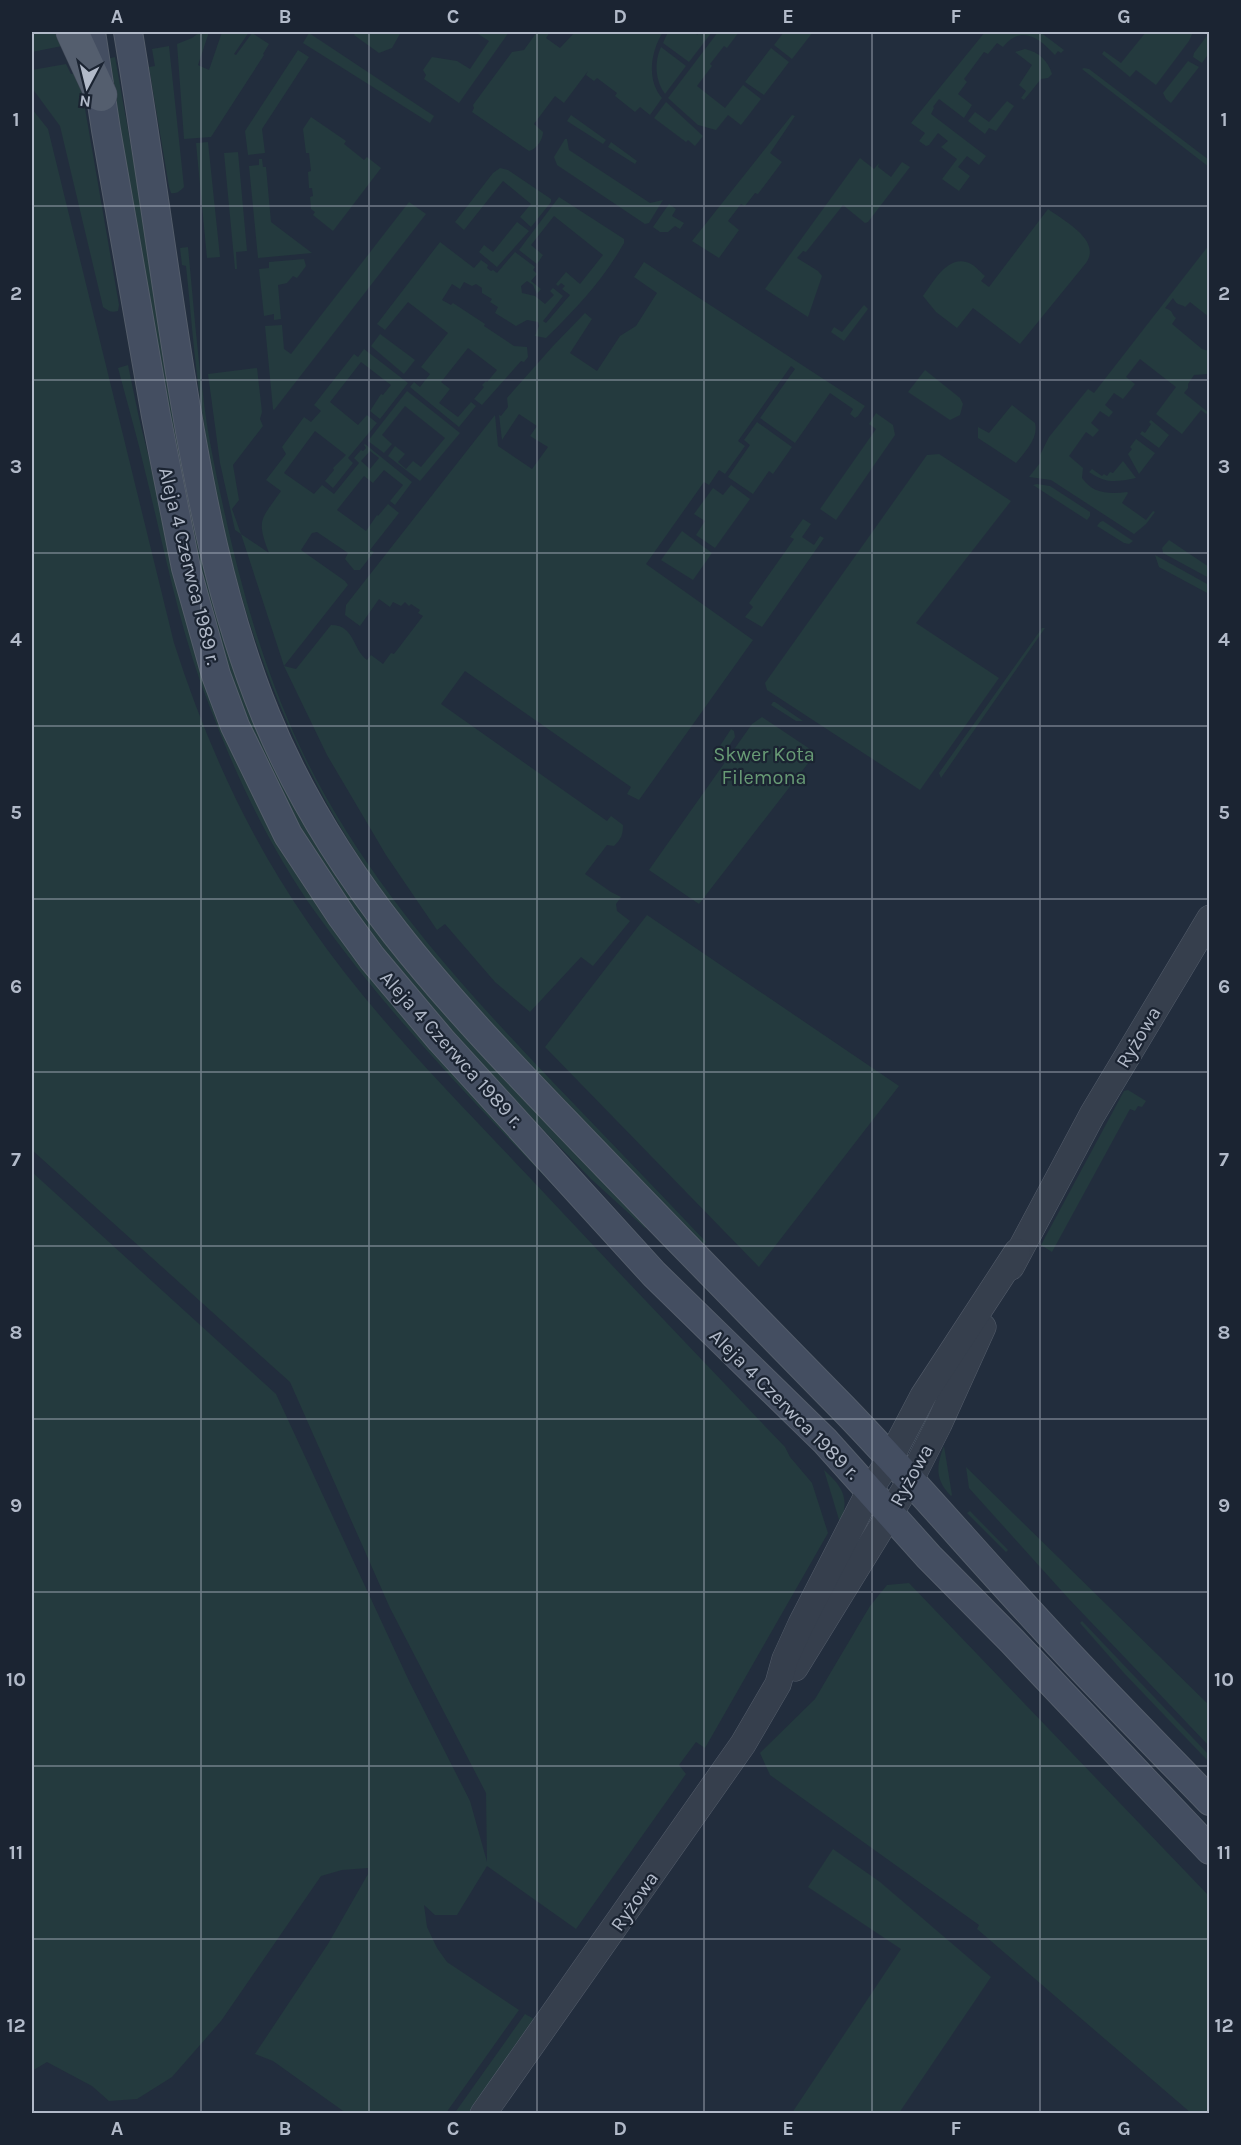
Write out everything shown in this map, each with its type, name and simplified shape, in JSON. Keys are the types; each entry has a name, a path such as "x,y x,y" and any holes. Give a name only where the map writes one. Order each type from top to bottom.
{"main road":[{"path":"72,32 101,95"},
{"name":"Aleja 4 Czerwca 1989 r.","path":"91,32 158,427 186,568 209,653 235,726 288,835 342,918 405,998 654,1274 825,1441 929,1557 1012,1641 1209,1850"},
{"name":"Aleja 4 Czerwca 1989 r.","path":"128,32 189,426 216,560 232,619 267,718 314,815 347,868 397,937 463,1015 701,1264 846,1411 1047,1631 1209,1801"}],"street":[{"name":"Ryżowa","path":"778,1684 796,1666 910,1480 939,1424 1017,1252 1096,1108 1209,918"},
{"name":"Ryżowa","path":"483,2114 712,1792 743,1744 778,1684 785,1659 801,1624 870,1490 890,1459 923,1396 1017,1252"}],"green space":[{"path":"32,32 57,32 55,33 62,46 32,52"},
{"path":"200,32 209,32 198,65 209,70 222,32 249,32 234,54 236,55 252,33 269,44 211,137 184,139 177,44"},
{"path":"357,32 401,32 392,48 379,53 354,35"},
{"path":"475,32 509,32 459,103 424,79 426,75 423,70 432,57 457,61 470,69 489,41"},
{"path":"537,32 550,32 546,38 560,48 575,32 663,32 653,56 652,65 654,82 662,98 650,115 640,107 635,112 615,96 617,93 597,78 594,81 586,75 588,71 564,103 555,96 534,124 543,132 543,135 537,146 529,151 472,112 473,105 512,52 524,50"},
{"path":"668,32 696,32 697,35 700,32 712,32 689,62 663,43"},
{"path":"718,32 739,32 727,48 724,46 710,64 712,66 697,86 725,108 743,85 761,99 741,125 728,115 716,130 698,125 668,98"},
{"path":"784,32 813,32 792,59 774,45"},
{"path":"985,32 1040,32 1064,50 1061,53 1058,51 1055,55 1037,39 1024,35 1010,40 1003,47 997,43 988,54 984,52 964,79 967,82 958,94 972,105 964,118 939,99 933,107 931,114 986,156 979,165 967,156 958,167 970,176 959,191 942,179 957,159 941,147 948,141 938,133 926,146 919,141 925,133 911,123"},
{"path":"1146,32 1193,32 1189,41 1156,85 1136,70 1130,77 1102,54 1104,51 1121,63"},
{"path":"309,33 434,116 430,123 303,43"},
{"path":"1209,33 1209,53 1202,63 1193,57"},
{"path":"169,46 184,187 173,193 169,187 149,67 155,66 152,49"},
{"path":"661,47 686,66 665,94 659,83 657,71 657,59"},
{"path":"771,48 789,62 764,95 745,82"},
{"path":"1025,49 1035,52 1042,58 1052,74 1048,78 1041,79 1024,100 1021,98 1026,91 1019,85 1032,65 1015,52"},
{"path":"298,50 309,57 262,129 265,153 248,155 245,131"},
{"path":"115,57 137,181 268,751 647,1226 645,1228 591,1179 523,1109 461,1042 383,950 325,870 286,803 246,718 235,690 195,556 107,59"},
{"path":"1188,61 1199,67 1171,103 1163,93"},
{"path":"66,64 71,74 76,73 83,97 119,305 116,312 103,307 60,126 32,88 32,70"},
{"path":"1082,69 1089,69 1209,160 1209,167"},
{"path":"1007,101 1014,106 996,131 989,128 985,134 968,121 975,112 989,122"},
{"path":"666,102 703,136 695,146 654,118"},
{"path":"32,109 48,129 174,643 215,753 248,824 267,858 309,924 387,1024 785,1447 790,1457 812,1483 828,1533 705,1748 696,1742 679,1765 686,1774 576,1929 487,1866 457,1915 435,1915 424,1905 427,1927 447,1962 519,2010 446,2113 346,2113 273,2061 255,2054 328,1944 368,1874 368,1868 342,1870 321,1876 221,2021 172,2077 137,2099 109,2101 92,2086 47,2062 32,2071 32,1172 276,1394 409,1681 470,1801 487,1862 486,1793 390,1608 290,1382 32,1150"},
{"path":"571,115 606,140 603,144 567,121"},
{"path":"792,115 795,116 770,153 782,162 758,194 755,193 745,206 741,204 728,221 739,230 719,258 692,241"},
{"path":"311,117 346,141 344,144 364,160 367,157 381,168 333,231 313,215 315,212 311,209 310,197 313,196 312,188 309,188 308,172 311,171 303,129"},
{"path":"567,139 569,150 650,203 663,200 649,223 645,224 557,165 554,157"},
{"path":"208,142 220,257 207,258 196,143"},
{"path":"611,142 637,161 635,164 608,147"},
{"path":"238,152 247,251 236,252 237,269 235,269 224,153"},
{"path":"860,158 874,169 879,163 878,167 891,177 902,162 910,167 868,222 865,223 843,205 806,252 803,251 797,258 822,276 808,317 765,289"},
{"path":"259,159 262,159 263,167 266,167 271,222 312,253 258,258 249,166 259,165"},
{"path":"500,168 508,170 551,199 551,202 531,227 520,217 531,204 503,181 464,230 455,222 493,173"},
{"path":"559,197 624,239 624,243 588,294 546,338 535,336 539,326 538,322 527,320 516,326 495,313 498,307 490,302 492,299 482,293 482,288 476,284 472,286 464,282 460,289 452,284 442,300 451,305 453,303 514,346 527,347 528,357 524,362 521,361 482,405 474,399 484,387 482,385 497,370 468,348 441,382 450,389 439,403 458,417 471,402 476,406 459,427 410,387 414,382 420,387 430,374 421,367 448,333 408,302 385,330 377,324 440,242 474,268 481,260 488,265 487,268 497,273 515,252 535,267 533,270 537,274 531,281 541,289 537,294 533,285 527,281 521,286 522,293 535,296 545,304 554,295 550,291 553,288 563,296 543,321 546,323 570,295 562,289 565,286 561,283 558,286 556,284 566,272 580,284 603,255 554,216 531,245 543,255 537,264 519,250"},
{"path":"409,202 426,214 274,410 265,326 282,325 284,349 291,354"},
{"path":"669,204 676,209 672,216 684,223 680,229 675,226 668,232 660,232 653,227"},
{"path":"1048,209 1079,232 1089,247 1090,255 1086,263 1020,344 973,308 957,328 936,312 923,296 946,267 959,261 969,263 976,268 985,276 981,281 989,287"},
{"path":"517,222 529,231 497,267 479,252 484,245 493,252"},
{"path":"1209,245 1209,317 1190,302 1185,307 1173,298 1165,308 1176,318 1172,324 1202,349 1209,351 1209,375 1194,375 1184,393 1209,413 1209,416 1201,410 1182,434 1156,414 1176,387 1140,359 1126,377 1135,384 1123,399 1114,393 1105,405 1113,412 1109,417 1100,411 1091,423 1099,430 1093,437 1086,432 1069,456 1083,468 1082,478 1091,487 1108,493 1127,492 1122,503 1146,520 1153,511 1155,512 1134,534 1051,480 1029,477 1040,463 1040,455 1049,437 1088,389 1094,393"},
{"path":"188,247 206,415 229,533 264,658 301,749 352,840 412,923 514,1040 706,1242 703,1244 698,1243 496,1031 495,1027 422,945 382,892 346,836 314,778 286,720 262,660 225,535 201,405 186,266 182,265 180,248"},
{"path":"304,259 306,266 297,278 293,276 287,283 278,285 281,319 274,320 274,314 264,316 259,269 269,268 269,262"},
{"path":"644,262 865,406 855,418 850,414 853,409 830,393 795,443 760,418 795,369 791,366 738,441 745,446 725,474 719,470 709,485 704,482 646,564 753,640 639,800 627,794 631,787 465,671 441,704 607,821 611,816 623,825 618,841 614,846 607,845 585,874 621,897 616,904 617,911 630,921 593,966 581,957 530,1012 495,982 445,924 437,930 386,855 327,755 284,666 296,669 331,625 345,629 367,660 371,655 383,664 391,653 394,654 423,616 418,613 420,610 405,602 401,606 393,602 390,607 379,599 360,626 345,615 346,605 495,415 498,446 532,469 548,447 530,436 537,426 519,414 502,440 499,415 501,416 508,407 507,398 585,313 592,319 570,353 597,371 620,336 636,326 657,293 634,277"},
{"path":"864,305 868,309 844,341 831,332 834,327 842,332"},
{"path":"380,334 415,360 404,374 371,346"},
{"path":"364,349 408,383 380,419 370,411 381,394 383,395 391,385 361,362 330,402 358,425 367,415 377,423 348,458 353,463 333,488 325,481 334,470 333,468 346,455 315,431 284,473 314,494 322,485 334,494 359,463 354,458 366,448 365,444 412,482 395,505 390,501 403,485 384,470 373,483 364,476 337,510 366,531 388,504 399,513 370,550 374,552 360,570 354,570 345,559 348,553 317,532 312,533 301,550 348,585 284,666 241,534 269,553 263,533 263,520 281,491 266,480 286,454 282,447 304,417 311,422 321,411 314,405 354,354 358,357","holes":["370,451 379,458 370,469 361,461"]},
{"path":"128,365 163,515 239,761 569,1202 437,1062 374,989 316,913 285,865 257,815 211,710 190,652 118,368"},
{"path":"257,368 262,412 260,419 263,426 233,465 239,500 232,509 241,534 235,530 220,463 208,374"},
{"path":"925,370 960,398 963,404 960,415 950,420 908,392"},
{"path":"407,391 460,433 420,481 388,456 395,446 405,454 398,462 406,469 413,461 421,467 445,438 405,406 382,435 392,444 384,453 368,441"},
{"path":"1012,405 1035,423 1036,429 1030,444 1016,463 978,438 978,427 989,433"},
{"path":"876,413 893,425 895,435 836,520 820,509 876,429 869,424"},
{"path":"1151,420 1169,435 1159,448 1140,434 1142,431 1145,433"},
{"path":"757,422 792,447 773,474 769,471 753,494 728,477 750,445 744,440"},
{"path":"1136,439 1155,453 1139,474 1128,454"},
{"path":"939,454 1011,501 916,623 999,678 920,790 767,690 765,683 927,455"},
{"path":"1123,461 1136,478 1111,481 1101,479 1089,472 1092,469 1102,476 1104,474 1107,476 1110,472 1113,473"},
{"path":"731,485 750,499 715,548 696,535 705,521 694,514 713,488 723,495"},
{"path":"1033,485 1050,486 1090,512 1090,516 1087,520"},
{"path":"803,519 811,524 802,537 814,545 820,536 824,538 762,627 745,617 753,607 749,603 794,539 790,537"},
{"path":"1103,521 1133,541 1129,544 1124,543 1097,526"},
{"path":"682,531 712,553 693,580 661,560"},
{"path":"1169,540 1209,567 1209,578 1163,553 1162,548"},
{"path":"1155,555 1209,585 1209,594 1159,567"},
{"path":"1042,628 1045,628 941,778 939,773"},
{"path":"773,702 803,721 796,721 771,705"},
{"name":"Skwer Kota Filemona","path":"762,717 816,753 699,904 649,870 752,724"},
{"path":"731,729 735,737 724,753 718,749"},
{"path":"647,915 899,1086 759,1267 545,1047"},
{"path":"1128,1090 1146,1101 1135,1111 1130,1109 1052,1252 1041,1245 1124,1091"},
{"path":"944,1446 951,1496 942,1484 938,1472"},
{"path":"966,1467 1209,1705 1209,1746 1069,1599 969,1488"},
{"path":"824,1470 836,1482 843,1494 844,1507 840,1523"},
{"path":"970,1511 1008,1550 1006,1552 967,1513"},
{"path":"909,1583 1209,1896 1209,2113 1191,2113 977,1929 979,1925 770,1775 760,1753 815,1699 870,1606 887,1585"},
{"path":"1082,1621 1209,1755 1209,1762 1124,1673 1080,1623"},
{"path":"833,1849 880,1882 991,1977 899,2113 792,2113 901,1949 808,1887"},
{"path":"525,2014 536,2020 470,2113 454,2114"}]}
